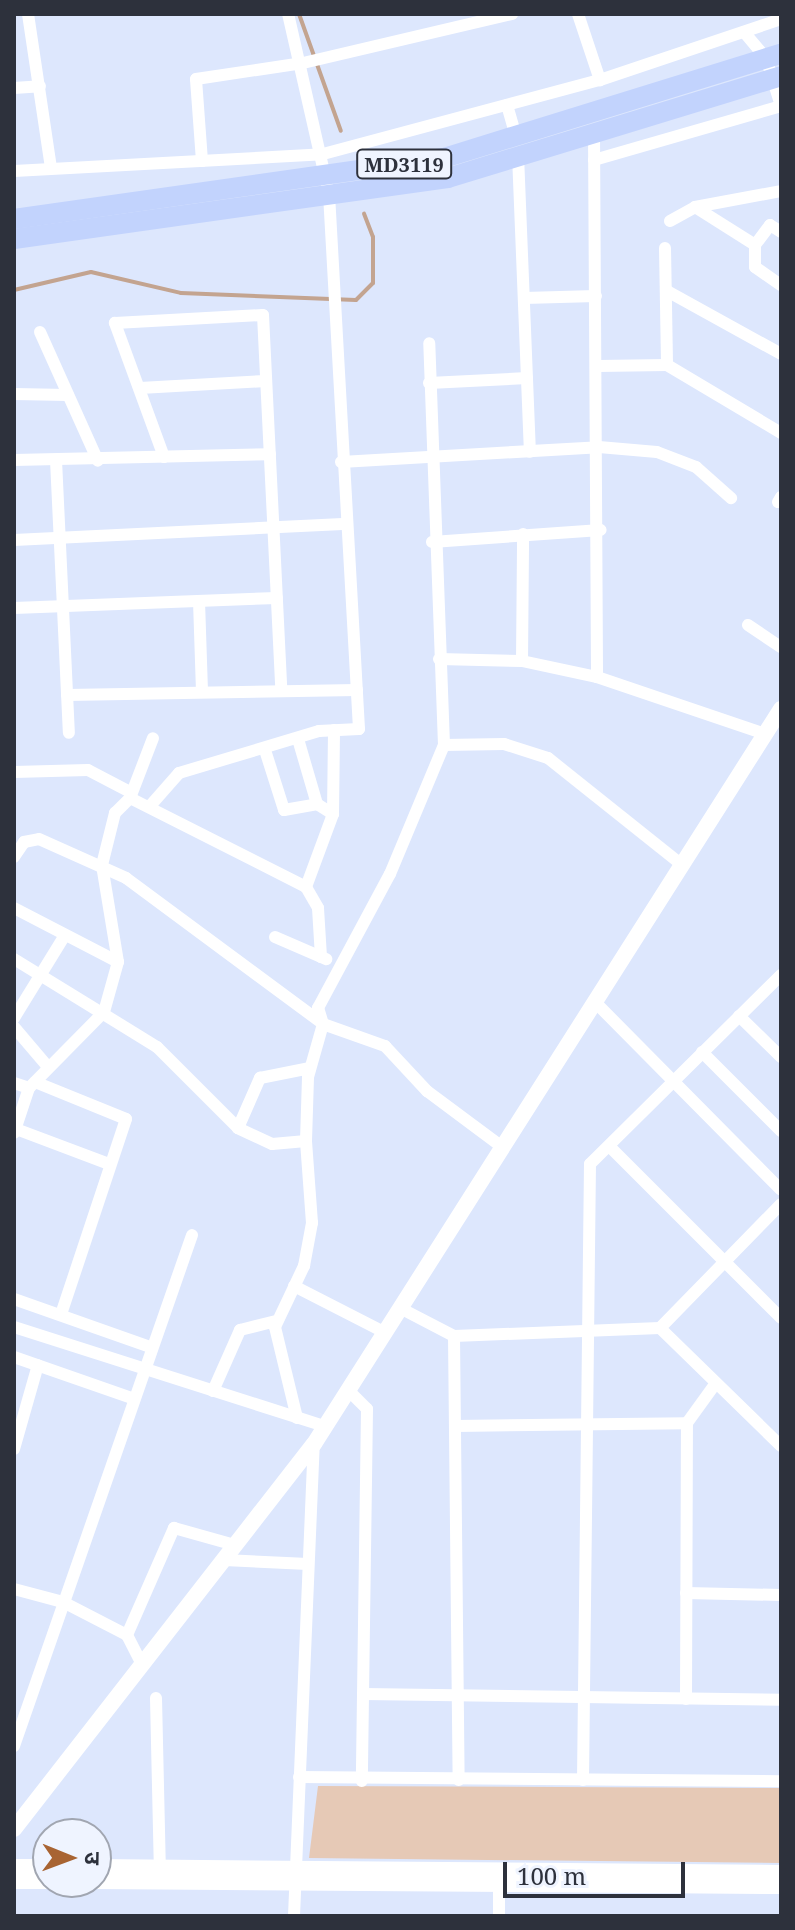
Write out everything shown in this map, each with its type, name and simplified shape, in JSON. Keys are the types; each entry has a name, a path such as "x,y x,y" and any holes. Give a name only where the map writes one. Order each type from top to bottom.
{"main road":[{"name":"MD3119","path":"517,145 594,132 775,67"},
{"name":"MD3119","path":"14,219 326,174 448,178 517,145 775,67"},
{"name":"MD3119","path":"14,239 326,174"}],"street":[{"path":"28,14 51,167"},
{"path":"150,806 179,773 334,730 359,729 343,524 337,303 326,174 303,63 288,14"},
{"path":"202,161 196,79 303,63 512,14"},
{"path":"578,14 600,80"},
{"path":"14,171 202,161 326,174 507,105 600,80 781,19"},
{"path":"594,160 781,106 775,67 744,32"},
{"path":"14,88 40,86"},
{"path":"507,105 517,145 530,452"},
{"path":"594,132 601,530 597,677"},
{"path":"670,221 695,207 781,191"},
{"path":"695,207 755,245"},
{"path":"781,232 770,225 755,245 755,267 781,285"},
{"path":"665,248 667,365"},
{"path":"667,291 781,354"},
{"path":"524,298 596,296"},
{"path":"164,457 115,323 263,315 281,689"},
{"path":"40,332 98,461"},
{"path":"297,1418 275,1321 294,1286 312,1223 306,1141 310,1068 323,1024 318,1008 336,963 390,874 444,745 432,542 429,343"},
{"path":"598,366 667,365 781,433"},
{"path":"429,383 527,378"},
{"path":"140,388 266,381"},
{"path":"14,394 68,395"},
{"path":"341,462 599,447 674,456 731,498"},
{"path":"14,460 98,461 270,454"},
{"path":"56,460 69,733"},
{"path":"14,540 343,524"},
{"path":"432,542 601,530"},
{"path":"522,661 523,534"},
{"path":"14,608 277,598"},
{"path":"199,601 202,691"},
{"path":"748,625 781,647"},
{"path":"439,659 522,661 597,677 765,734"},
{"path":"67,695 357,690"},
{"path":"14,1829 22,1808 142,1665 314,1444 781,709"},
{"path":"306,887 333,814 334,730"},
{"path":"109,1164 15,1131 32,1085 104,1012 118,962 102,865 114,817 130,795 153,738"},
{"path":"298,739 317,804 333,814"},
{"path":"444,745 504,744 548,758 682,865"},
{"path":"265,750 284,810 317,804"},
{"path":"14,772 88,770 150,806 306,887 318,908 321,957"},
{"path":"14,857 24,842 39,839 102,865 323,1024 385,1046 427,1091 502,1147"},
{"path":"14,908 118,962"},
{"path":"14,1018 65,935"},
{"path":"275,937 336,963"},
{"path":"14,959 38,981 104,1012 157,1047 238,1128 272,1144 306,1141"},
{"path":"583,1780 590,1164 781,975"},
{"path":"595,1002 781,1190"},
{"path":"739,1016 781,1057"},
{"path":"14,1027 48,1067"},
{"path":"702,1052 781,1131"},
{"path":"238,1128 260,1078 310,1068"},
{"path":"14,1083 32,1085 126,1119 61,1314"},
{"path":"610,1147 781,1318"},
{"path":"400,1308 454,1336 660,1328 781,1204"},
{"path":"14,1746 20,1711 63,1602 141,1368 192,1235"},
{"path":"294,1286 384,1332"},
{"path":"14,1299 150,1347"},
{"path":"213,1391 240,1330 275,1321"},
{"path":"14,1327 325,1426"},
{"path":"660,1328 781,1446"},
{"path":"454,1336 459,1780"},
{"path":"14,1357 132,1398"},
{"path":"14,1449 38,1365"},
{"path":"686,1699 687,1423 716,1383"},
{"path":"348,1390 367,1409 362,1781"},
{"path":"455,1426 687,1423"},
{"path":"294,1916 314,1444"},
{"path":"127,1635 174,1528 235,1545"},
{"path":"224,1560 308,1564"},
{"path":"14,1589 63,1602 127,1635 142,1665"},
{"path":"686,1593 781,1595"},
{"path":"363,1694 781,1700"},
{"path":"156,1698 160,1868"},
{"path":"299,1777 362,1781 781,1781"},
{"path":"112,1867 499,1884 781,1886"},
{"path":"112,1881 295,1876 781,1873"},
{"path":"499,1884 499,1916"}],"shaded area":[{"path":"318,1786 781,1788 781,1863 309,1858"}],"waterway":[{"path":"299,14 341,131"},
{"path":"14,290 91,272 181,293 356,300 373,283 373,237 364,214"}]}
